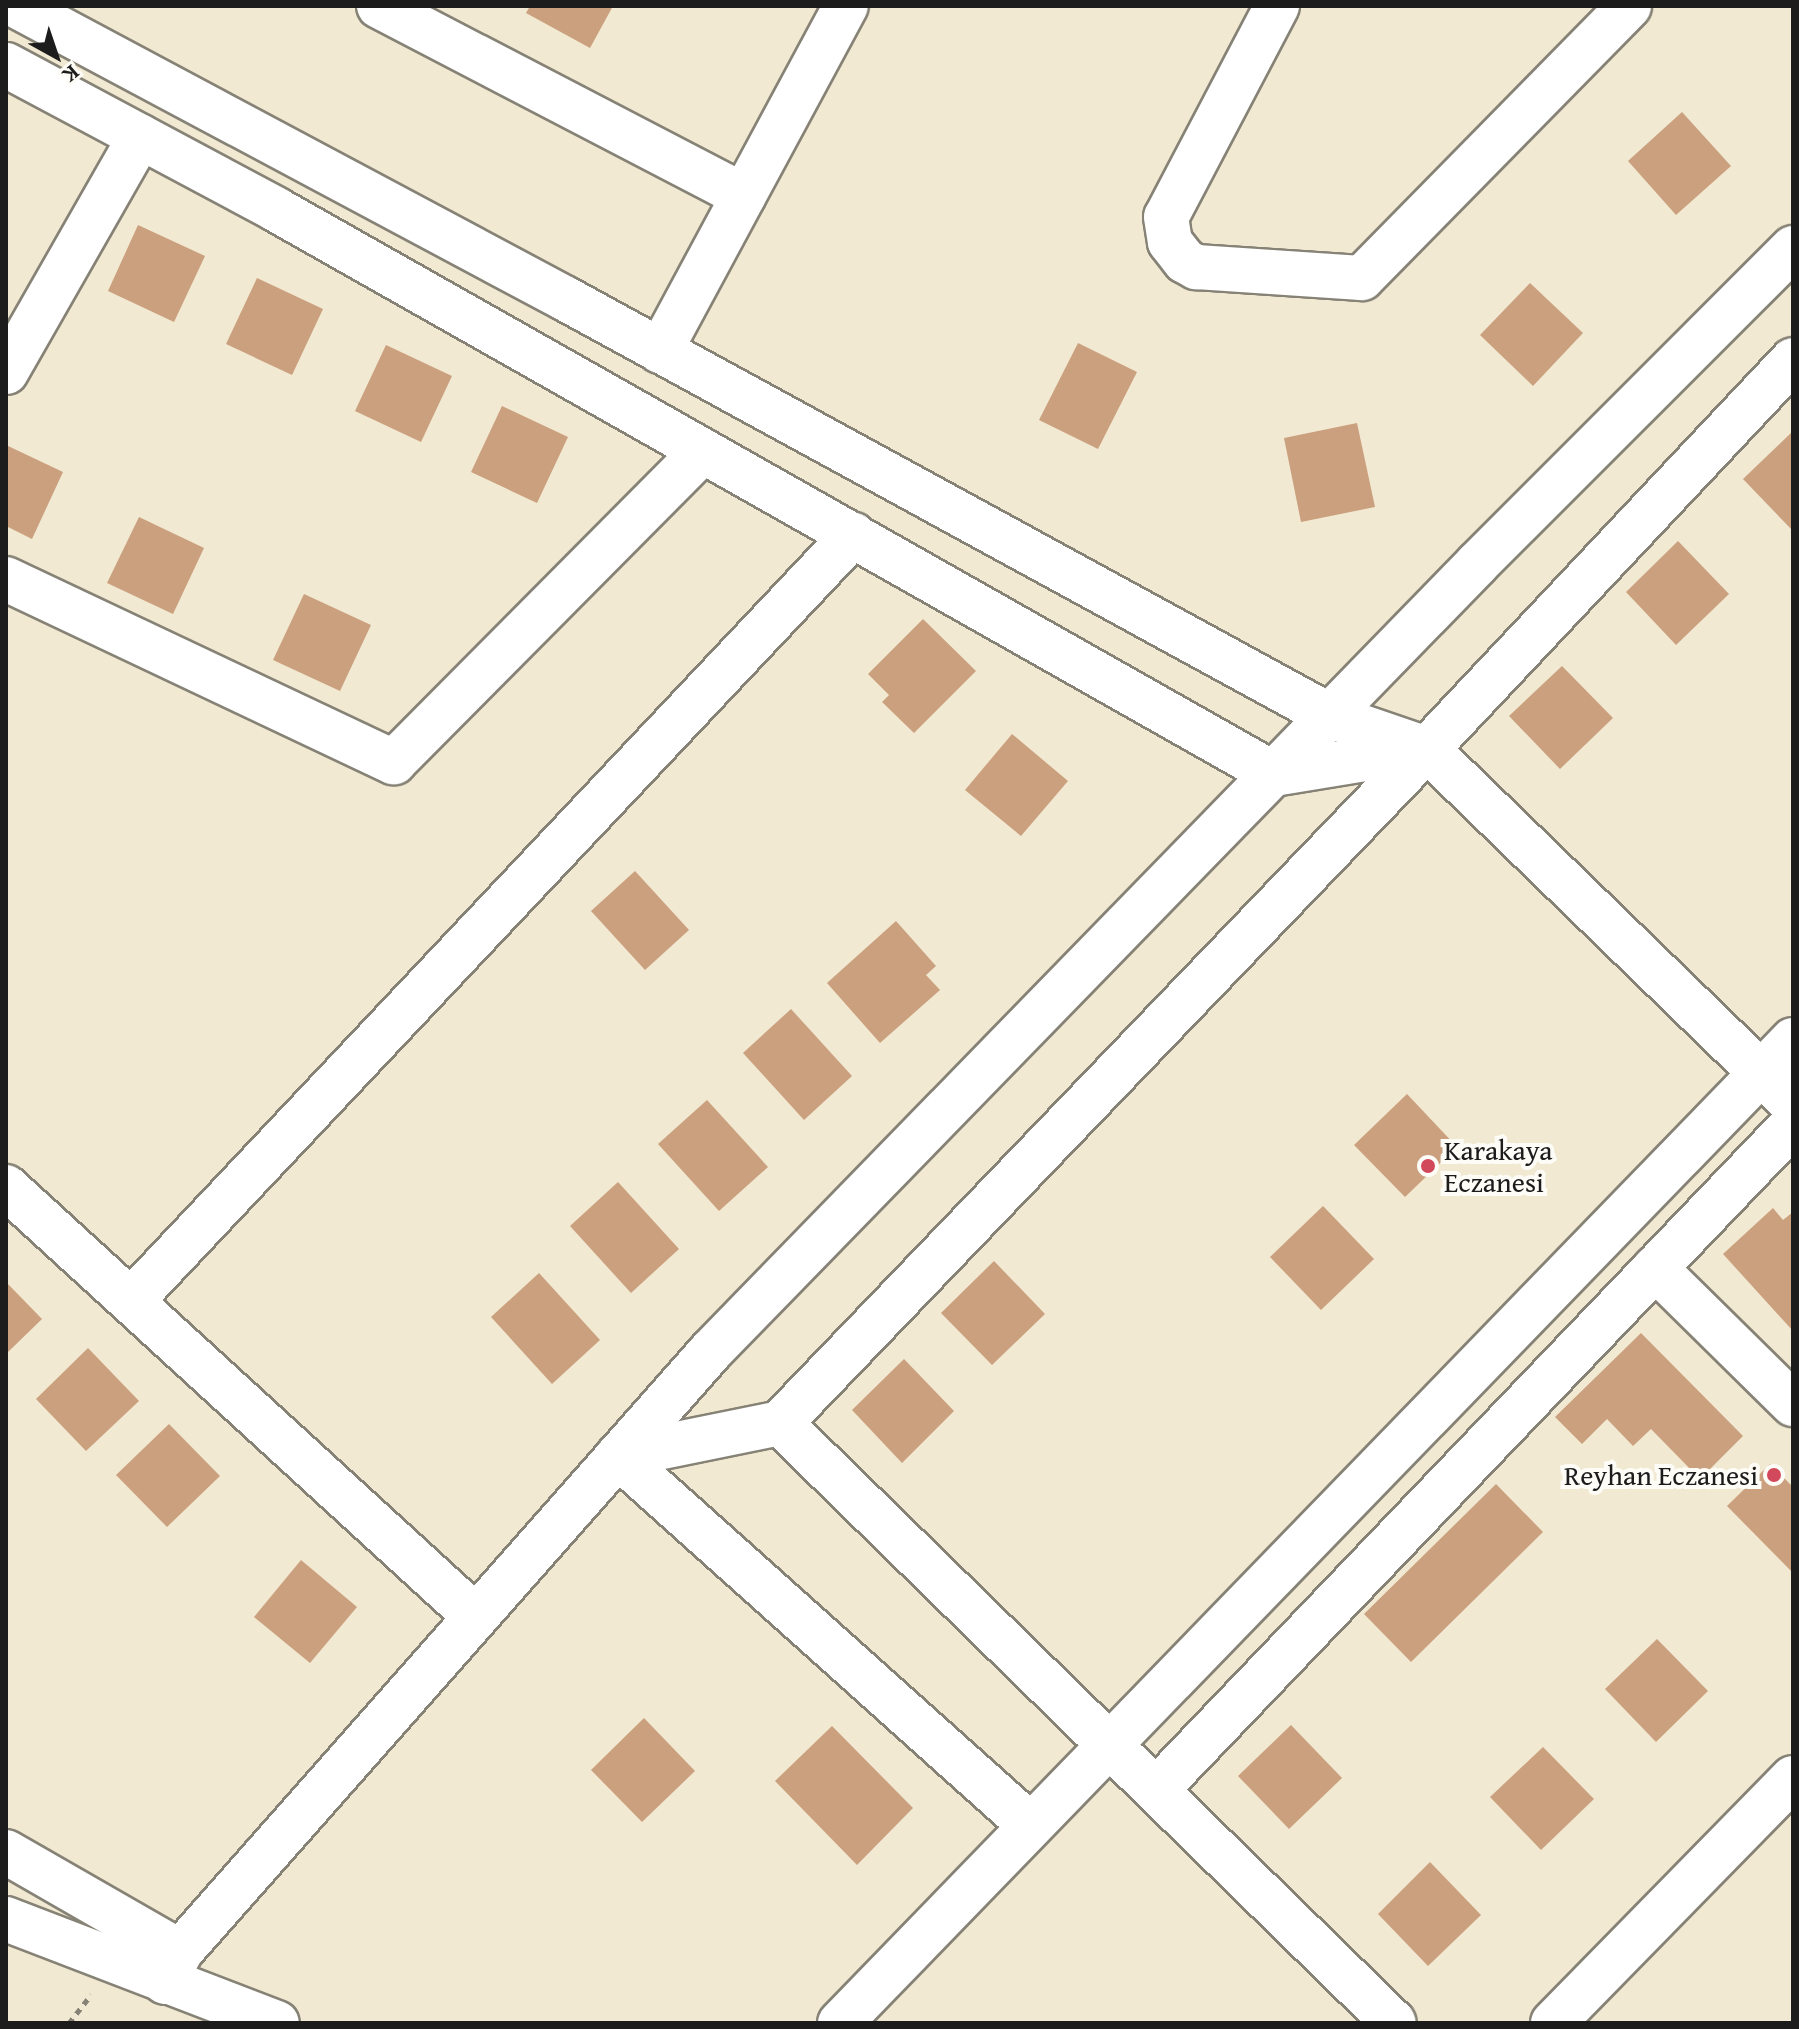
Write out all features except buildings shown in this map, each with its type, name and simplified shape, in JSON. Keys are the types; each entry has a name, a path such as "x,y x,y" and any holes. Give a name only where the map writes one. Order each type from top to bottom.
{"street":[{"path":"17,6 1330,716 1427,749 1793,1104"},
{"path":"379,6 744,196"},
{"path":"660,351 846,6"},
{"path":"1277,6 1166,217 1170,242 1185,261 1196,267 1362,278 1629,6"},
{"path":"6,65 703,451 1274,774 1427,749"},
{"path":"6,372 140,137"},
{"path":"172,1967 710,1352 1330,716 1793,248"},
{"path":"618,1456 780,1423 1427,749 1793,360"},
{"path":"6,579 394,762 703,451"},
{"path":"131,1301 853,535"},
{"path":"840,2023 1793,1040"},
{"path":"1156,1790 1793,1124"},
{"path":"6,1187 476,1617"},
{"path":"1655,1268 1793,1404"},
{"path":"780,1423 1394,2023"},
{"path":"618,1456 1031,1826"},
{"path":"1553,2023 1793,1778"},
{"path":"6,1852 172,1967 277,2023"},
{"path":"6,1919 172,1967"}],"place":[{"name":"Karakaya Eczanesi","path":"1428,1166"},
{"name":"Reyhan Eczanesi","path":"1774,1475"}]}
